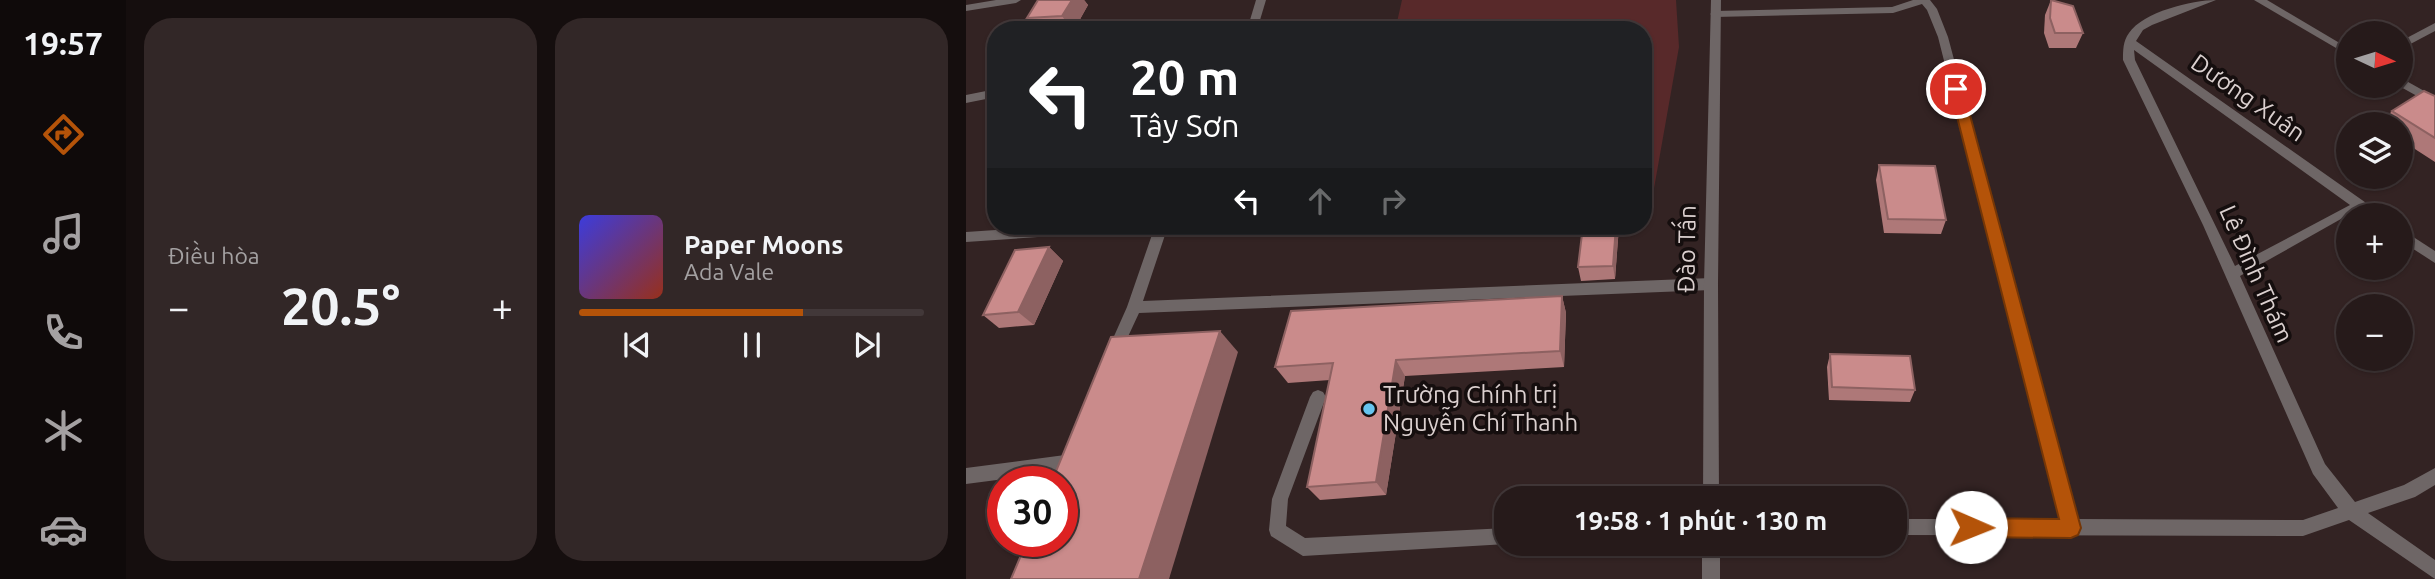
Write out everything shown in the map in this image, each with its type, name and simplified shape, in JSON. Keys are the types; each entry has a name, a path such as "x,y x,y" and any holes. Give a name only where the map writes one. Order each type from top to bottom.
{"street":[{"path":"966,8 1016,0"},
{"path":"1255,21 1261,0"},
{"path":"1716,7 1893,10 1924,0 1932,9 1943,37 2071,528"},
{"path":"2130,42 2134,31 2156,19 2211,0"},
{"path":"2259,0 2336,45"},
{"name":"Đào Tấn","path":"1711,486 1711,284 1716,7"},
{"path":"2413,39 2435,26"},
{"name":"Dương Xuân","path":"2130,42 2357,203"},
{"name":"Lê Đình Thám","path":"2130,42 2129,60 2232,274 2319,469 2352,512 2435,570"},
{"path":"2413,89 2435,102"},
{"path":"966,99 987,95"},
{"path":"2232,274 2336,218"},
{"path":"966,237 995,235"},
{"path":"1108,367 1135,307 1158,235"},
{"path":"2413,242 2435,258"},
{"path":"1135,307 1711,284"},
{"path":"1318,397 1280,499 1277,530 1303,547 1494,537"},
{"path":"1020,466 1068,457 1064,466"},
{"path":"966,476 987,472"},
{"path":"1907,527 2303,528 2409,491 2435,476"},
{"path":"1711,556 1711,579"}],"shaded area":[{"path":"1402,0 1676,0 1679,47 1653,194 1652,21 1397,21"}],"building":[{"path":"1038,0 1072,0 1062,16 1027,18"},
{"path":"2051,0 2073,6 2083,33 2055,33 2050,18"},
{"path":"2424,91 2435,96 2435,138 2413,124 2413,112 2392,111"},
{"path":"1879,165 1935,166 1946,220 1888,219"},
{"path":"1582,235 1615,235 1613,266 1578,267"},
{"path":"1049,247 1018,312 983,315 1015,250"},
{"path":"1562,296 1560,351 1396,360 1376,482 1307,487 1333,363 1275,367 1291,311"},
{"path":"1220,331 1139,579 1011,579 1020,557 1078,557 1078,466 1058,466 1111,337"},
{"path":"1830,354 1910,356 1915,390 1832,387"}],"place":[{"name":"Trường Chính trị Nguyễn Chí Thanh","path":"1369,409"}],"route":[{"path":"1956,89 2071,528 1971,527"}]}
